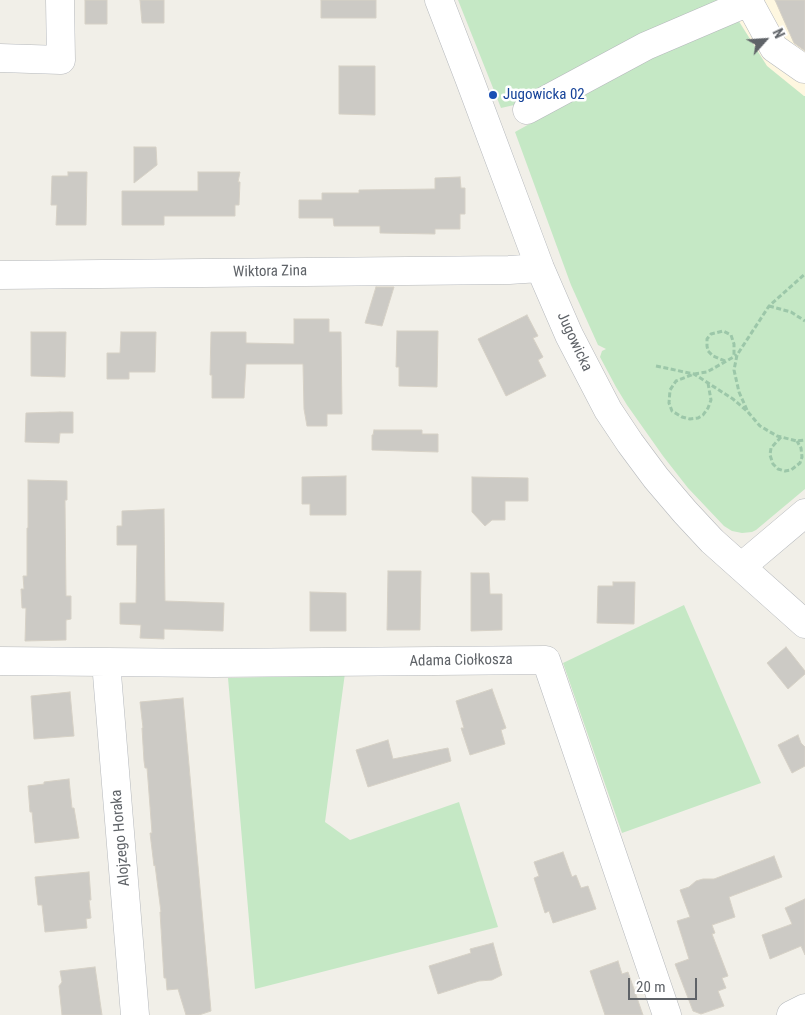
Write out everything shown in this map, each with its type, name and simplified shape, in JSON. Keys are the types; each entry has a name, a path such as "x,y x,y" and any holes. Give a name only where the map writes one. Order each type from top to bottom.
{"street":[{"path":"0,58 61,60 60,0"},
{"name":"Jugowicka","path":"439,0 540,268 569,335 608,410 656,478 685,512 712,541 805,624"},
{"path":"527,110 646,46 749,1 774,48 805,68"},
{"name":"Wiktora Zina","path":"0,275 509,270 540,268"},
{"path":"741,567 805,513"},
{"name":"Adama Ciołkosza","path":"0,661 106,662 215,673 546,660 667,1015"},
{"name":"Alojzego Horaka","path":"106,662 135,1015"},
{"path":"791,1015 805,1008"}],"path":[{"path":"708,382 711,400 703,415 690,420 672,412 669,403 670,390 676,381 694,374 707,372 736,355 769,306 805,274"},
{"path":"769,306 791,312 805,321"},
{"path":"726,361 708,351 708,339 711,334 722,331 731,335 736,355 734,370 739,392 747,411"},
{"path":"656,366 694,374 733,399 760,426 781,437 797,441 805,440"},
{"path":"781,437 771,448 770,456 773,464 778,469 785,471 791,470 800,464 802,457 801,448 797,441"}],"shaded area":[{"path":"726,0 805,0 805,98 767,66"}],"green space":[{"path":"458,0 726,0 767,66 805,96 805,489 756,530 742,533 732,531 724,526 688,488 663,456 616,387 600,357 602,351 606,349 598,345 571,285 515,132 533,122 523,103 501,108"},
{"path":"684,605 761,783 622,833 563,663"},
{"path":"345,673 325,822 350,840 459,802 498,927 255,989 228,678"}],"building":[{"path":"85,0 107,0 107,24 85,24"},
{"path":"140,0 164,0 164,23 142,23"},
{"path":"321,0 376,0 376,18 321,18"},
{"path":"775,0 805,0 805,51 794,43"},
{"path":"339,66 375,66 375,115 339,114"},
{"path":"134,147 156,147 157,165 134,183"},
{"path":"68,172 87,172 86,225 56,225 57,205 51,205 52,176 68,176"},
{"path":"198,172 240,172 238,182 240,182 239,205 235,205 235,216 164,216 164,225 122,225 122,191 198,191"},
{"path":"460,177 461,188 465,188 465,214 460,214 460,229 435,229 435,234 380,233 380,226 334,226 333,218 299,218 299,200 322,200 322,193 359,193 359,190 435,189 435,178"},
{"path":"376,287 394,287 382,326 365,323"},
{"path":"527,315 538,336 533,338 543,357 538,360 546,376 506,396 478,339"},
{"path":"294,319 329,319 329,332 341,332 342,414 327,414 327,426 307,426 304,409 303,364 246,364 244,398 212,398 212,375 210,375 211,332 246,332 246,343 294,344"},
{"path":"397,331 438,331 437,387 399,386 399,367 396,367"},
{"path":"31,332 66,332 65,377 31,376"},
{"path":"121,332 156,332 155,372 129,372 129,379 107,379 107,353 120,353"},
{"path":"73,412 73,433 60,433 59,443 25,442 26,413"},
{"path":"374,430 422,430 422,434 438,434 438,452 372,450"},
{"path":"346,476 346,515 310,515 310,504 302,504 302,477"},
{"path":"472,477 528,478 528,501 505,501 505,520 492,520 485,526 472,512"},
{"path":"28,480 67,481 67,500 65,500 66,596 71,596 71,619 66,620 66,640 25,641 26,608 22,608 21,589 24,589 23,576 27,576"},
{"path":"164,509 165,601 224,603 223,631 164,629 164,639 140,638 141,625 120,624 120,603 136,603 137,545 117,545 117,526 122,526 122,511"},
{"path":"388,571 421,571 420,630 387,630"},
{"path":"471,573 489,573 490,594 502,594 502,630 471,631"},
{"path":"613,582 635,582 634,624 597,623 598,586 613,586"},
{"path":"310,592 346,593 346,631 310,631"},
{"path":"786,647 805,671 805,674 788,689 767,663"},
{"path":"492,689 506,728 501,730 505,744 470,755 461,728 464,728 456,701"},
{"path":"70,692 74,736 34,739 31,696"},
{"path":"183,698 211,1011 199,1015 186,1015 178,989 167,990 166,978 164,978 161,912 150,833 152,833 148,780 144,761 140,702"},
{"path":"798,735 805,747 805,766 792,773 778,745"},
{"path":"388,740 393,759 448,748 451,761 368,787 356,750"},
{"path":"69,779 72,808 74,808 79,838 35,843 28,786"},
{"path":"563,852 572,877 576,875 581,888 588,886 596,909 553,923 549,911 545,913 534,878 539,876 534,862"},
{"path":"774,856 782,877 729,897 735,917 712,925 715,933 712,934 728,976 722,978 726,988 718,991 724,1006 701,1014 693,1011 675,964 689,959 677,921 690,917 680,890 689,887 696,881 714,879"},
{"path":"89,872 91,918 86,919 87,928 45,932 42,905 38,905 35,877"},
{"path":"805,899 805,955 801,946 770,959 762,935 792,924 785,908"},
{"path":"493,943 502,975 492,980 479,981 438,994 429,966 471,953 470,949"},
{"path":"618,961 622,974 628,972 643,1015 605,1015 590,971"},
{"path":"95,967 102,1015 62,1015 59,986 62,982 60,971"}],"place":[{"name":"Jugowicka 02","path":"493,95"}]}
